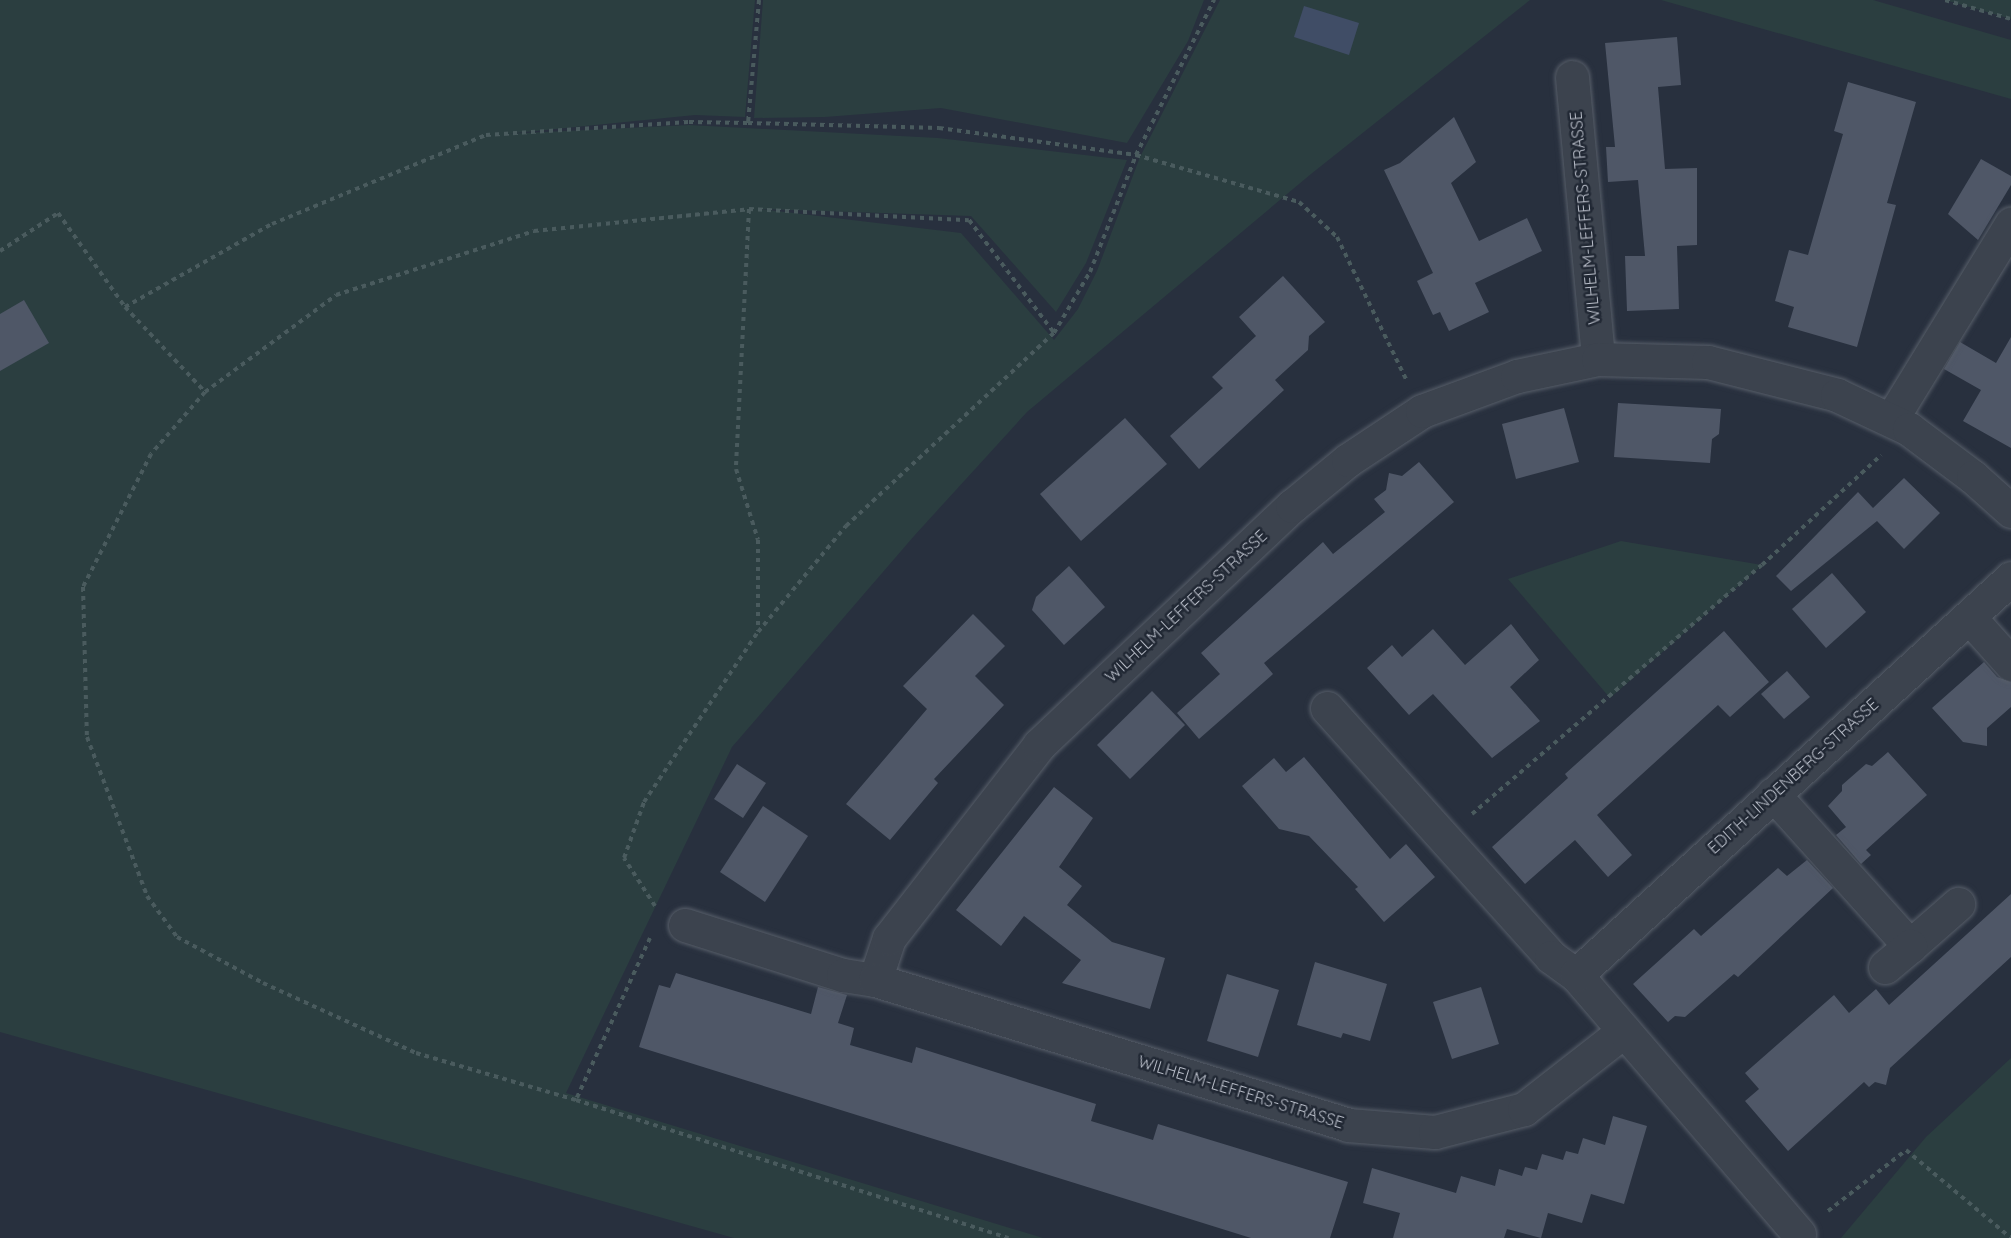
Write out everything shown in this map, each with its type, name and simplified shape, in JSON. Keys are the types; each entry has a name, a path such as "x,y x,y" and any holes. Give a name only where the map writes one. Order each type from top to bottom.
{"street":[{"name":"WILHELM-LEFFERS-STRASSE","path":"1572,77 1598,359"},
{"path":"1900,424 2011,224"},
{"name":"WILHELM-LEFFERS-STRASSE","path":"875,980 889,938 1039,745 1292,506 1348,460 1422,411 1517,376 1598,359 1708,362 1837,395 1900,424 1973,477 2011,511"},
{"name":"EDITH-LINDENBERG-STRASSE","path":"1576,975 2011,578"},
{"path":"1969,617 2011,664"},
{"path":"1327,708 1442,840 1551,957 1576,975 1799,1234"},
{"path":"1773,794 1910,946"},
{"path":"1885,967 1958,904"},
{"name":"WILHELM-LEFFERS-STRASSE","path":"674,920 843,975 875,980 1348,1125 1435,1132 1524,1109 1624,1031"}],"path":[{"path":"748,123 759,0"},
{"path":"674,920 624,858 644,802 758,632 846,526 1054,333 1090,272 1136,154 1214,0"},
{"path":"1945,0 2011,19"},
{"path":"125,308 272,224 486,135 689,122 939,128 1136,154 1299,202 1337,237 1422,411"},
{"path":"1009,1238 576,1100 416,1053 263,982 177,937 147,896 87,737 83,587 151,454 205,392 336,295 534,231 749,208 969,220 1054,333"},
{"path":"749,208 736,470 758,540 758,632"},
{"path":"0,251 58,213 125,308 205,392"},
{"path":"1442,840 1762,565 1900,424"},
{"path":"576,1100 651,936"},
{"path":"1799,1234 1906,1150 2011,1238"}],"shaded area":[{"path":"0,0 755,0 745,117 695,115 505,134 689,125 938,138 1127,160 1086,263 1056,312 971,216 760,209 961,233 1054,340 1078,309 1097,271 1140,157 1220,0 1530,0 1311,174 1027,412 914,536 732,747 566,1093 1043,1238 734,1238 0,1032"},
{"path":"763,0 1204,0 1188,41 1127,143 941,108 825,117 754,118"},
{"path":"1661,0 1873,0 2011,40 2011,99"},
{"path":"1945,0 2011,0 2011,19"},
{"path":"1621,541 1762,565 1610,698 1508,579"},
{"path":"2011,1058 2011,1238 1841,1238 1926,1137"}],"water":[{"path":"1304,6 1359,23 1349,55 1294,37"}],"building":[{"path":"1677,37 1681,85 1658,87 1665,169 1697,168 1697,245 1677,246 1679,309 1627,311 1625,256 1645,256 1638,180 1608,182 1606,147 1615,147 1605,43"},
{"path":"1848,82 1916,102 1887,203 1896,205 1857,347 1788,327 1794,307 1775,301 1789,250 1808,255 1843,134 1834,131"},
{"path":"1454,117 1476,162 1451,183 1479,241 1527,218 1542,251 1475,283 1489,312 1449,331 1440,312 1433,315 1417,281 1433,273 1384,170 1400,163"},
{"path":"1981,159 2011,176 2011,185 1978,240 1948,214"},
{"path":"1283,276 1325,322 1309,336 1308,350 1275,380 1284,390 1199,469 1170,436 1223,388 1212,377 1256,336 1239,317"},
{"path":"24,300 49,343 0,371 0,314"},
{"path":"2011,337 2011,448 1963,421 1981,390 1944,369 1960,342 1996,363"},
{"path":"1618,403 1721,409 1719,434 1712,439 1710,463 1614,457"},
{"path":"1564,408 1579,462 1516,479 1502,424"},
{"path":"1125,418 1167,464 1081,541 1040,494"},
{"path":"1419,462 1454,502 1264,663 1273,674 1199,739 1177,713 1220,674 1201,653 1323,542 1333,554 1385,512 1374,499 1386,490 1389,473 1402,476"},
{"path":"1904,478 1940,513 1904,549 1877,521 1791,591 1776,576 1858,492 1873,508"},
{"path":"1069,566 1105,607 1064,645 1032,610 1036,597"},
{"path":"1832,573 1866,612 1826,648 1792,609"},
{"path":"973,614 1005,646 975,676 1004,705 934,779 938,783 890,840 846,804 927,709 903,686"},
{"path":"1511,624 1539,660 1510,687 1540,721 1492,758 1433,694 1409,715 1367,668 1392,645 1402,657 1433,629 1465,665"},
{"path":"1724,631 1769,682 1730,717 1718,705 1597,815 1632,855 1608,877 1575,840 1525,884 1492,847 1568,778 1565,774"},
{"path":"1984,662 1997,677 2011,682 2011,707 1987,728 1987,746 1963,742 1932,708"},
{"path":"1787,671 1810,697 1784,719 1761,694"},
{"path":"1152,691 1185,725 1130,779 1097,745"},
{"path":"1888,752 1927,795 1866,850 1871,855 1861,864 1836,835 1846,827 1828,806 1842,791 1842,785 1866,764 1872,766"},
{"path":"1304,757 1390,859 1406,844 1435,877 1384,922 1355,889 1358,887 1309,836 1279,829 1242,786 1274,758 1286,772"},
{"path":"737,764 766,783 743,818 714,799"},
{"path":"1054,787 1093,818 1059,867 1082,886 1067,905 1112,942 1165,958 1150,1009 1062,983 1081,960 1024,916 1001,946 956,910"},
{"path":"763,806 808,836 765,902 720,872"},
{"path":"1807,860 1833,888 1738,977 1734,974 1685,1017 1675,1016 1668,1022 1633,984 1694,929 1701,936 1778,868 1787,876"},
{"path":"2011,894 2011,957 1890,1068 1886,1085 1875,1082 1869,1087 1864,1082 1788,1151 1745,1101 1759,1089 1745,1073 1834,995 1849,1013 1876,989 1889,1005"},
{"path":"1315,962 1387,984 1370,1041 1343,1033 1341,1038 1297,1025"},
{"path":"676,973 811,1014 818,987 847,995 838,1023 854,1028 850,1045 912,1063 916,1047 1096,1104 1091,1121 1153,1140 1158,1124 1348,1182 1330,1238 1251,1238 639,1047 659,985 670,988"},
{"path":"1227,974 1279,990 1258,1057 1207,1041"},
{"path":"1481,987 1499,1044 1452,1059 1433,1002"},
{"path":"1613,1116 1647,1126 1624,1204 1591,1194 1582,1223 1548,1213 1541,1238 1507,1229 1504,1238 1393,1238 1400,1213 1363,1203 1372,1168 1456,1193 1461,1176 1495,1186 1499,1169 1522,1176 1525,1167 1537,1170 1542,1154 1563,1160 1566,1151 1578,1154 1583,1138 1605,1145"}]}
